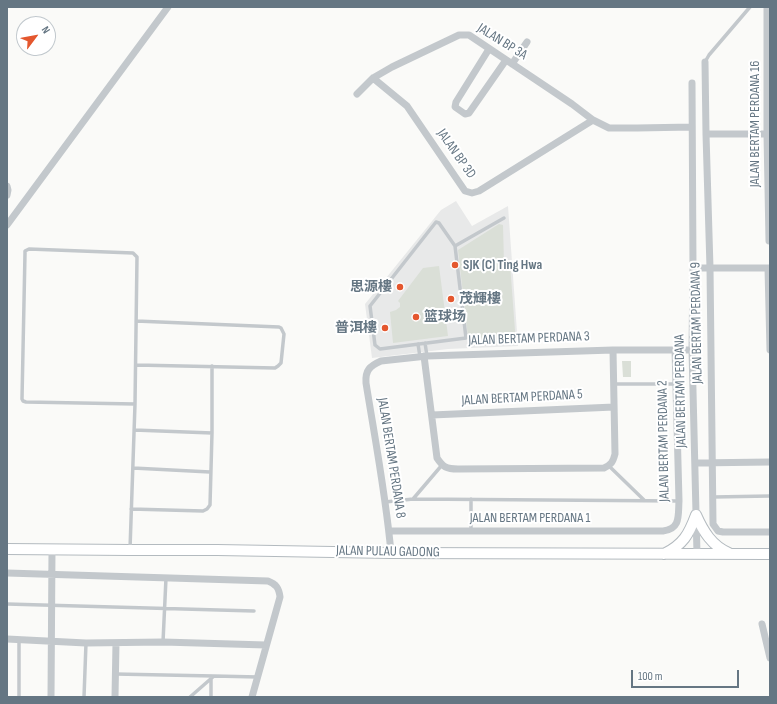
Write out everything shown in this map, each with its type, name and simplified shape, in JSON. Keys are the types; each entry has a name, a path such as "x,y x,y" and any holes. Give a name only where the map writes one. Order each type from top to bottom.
{"main road":[{"path":"696,515 704,531 712,542 721,549 733,554"},
{"path":"664,554 685,538 696,515"},
{"name":"JALAN PULAU GADONG","path":"7,549 391,553 767,553"}],"street":[{"path":"7,225 168,7"},
{"name":"JALAN BERTAM PERDANA 16","path":"767,7 769,241"},
{"name":"JALAN BP 3A","path":"357,94 373,78 392,67 459,35 469,35 572,104 593,120 609,128 692,127"},
{"path":"512,64 527,42"},
{"path":"489,49 456,102 455,107 465,114 469,113 506,60"},
{"name":"JALAN BERTAM PERDANA 9","path":"705,62 710,268 713,524 718,531 770,532"},
{"name":"JALAN BP 3D","path":"373,78 407,106 465,191 472,193 479,191 593,120"},
{"name":"JALAN BERTAM PERDANA","path":"692,83 692,350 697,554"},
{"path":"706,134 769,134"},
{"path":"7,186 7,194"},
{"path":"693,268 769,268 770,350"},
{"name":"JALAN BERTAM PERDANA 2","path":"671,530 674,528 678,520 679,501 675,349"},
{"path":"424,356 437,458 442,465 449,469 604,468 611,464 615,454 613,350"},
{"name":"JALAN BERTAM PERDANA 3","path":"370,368 381,361 424,356 613,350 692,350"},
{"name":"JALAN BERTAM PERDANA 8","path":"370,368 367,372 366,383 385,502 391,553"},
{"name":"JALAN BERTAM PERDANA 5","path":"432,414 614,406"},
{"path":"695,463 770,462"},
{"name":"JALAN BERTAM PERDANA 1","path":"389,531 671,530"},
{"path":"51,697 52,550"},
{"path":"7,574 268,580 276,585 280,592 280,597 252,697"},
{"path":"762,624 770,658"},
{"path":"7,639 86,643 163,642 266,645"},
{"path":"115,697 116,642"}],"lane":[{"path":"705,62 708,55 750,7"},
{"path":"454,246 504,218"},
{"path":"436,222 439,223 454,246 466,338 380,349 375,345 370,306 436,222"},
{"path":"130,550 135,404 138,257 133,253 29,249 25,251 23,401 135,404"},
{"path":"136,321 281,328 284,334 281,363 275,368 136,364"},
{"path":"424,356 425,343"},
{"path":"418,344 424,356"},
{"path":"131,509 203,511 210,505 212,366"},
{"path":"614,384 676,384"},
{"path":"134,430 212,433"},
{"path":"611,464 644,500"},
{"path":"413,499 442,465"},
{"path":"133,468 210,472"},
{"path":"712,497 770,496"},
{"path":"385,502 413,499 679,501"},
{"path":"471,499 471,531"},
{"path":"163,642 166,577"},
{"path":"7,604 254,611"},
{"path":"19,639 19,697"},
{"path":"84,697 86,643"},
{"path":"115,674 258,677"},
{"path":"190,697 213,677"},
{"path":"211,697 213,677"}],"shaded area":[{"name":"SJK (C) Ting Hwa","path":"456,201 472,226 508,206 518,346 448,349 372,358 365,304 441,210"},
{"path":"499,224 503,225 504,263 510,264 516,344 469,346 458,250"},
{"path":"439,266 448,336 393,343 390,312 400,307 400,303 398,301 423,268"},
{"path":"622,361 631,361 631,377 623,377"}],"place":[{"name":"SJK (C) Ting Hwa","path":"455,265"},
{"name":"思源樓","path":"400,287"},
{"name":"茂輝樓","path":"451,299"},
{"name":"篮球场","path":"416,317"},
{"name":"普洱樓","path":"385,328"}]}
